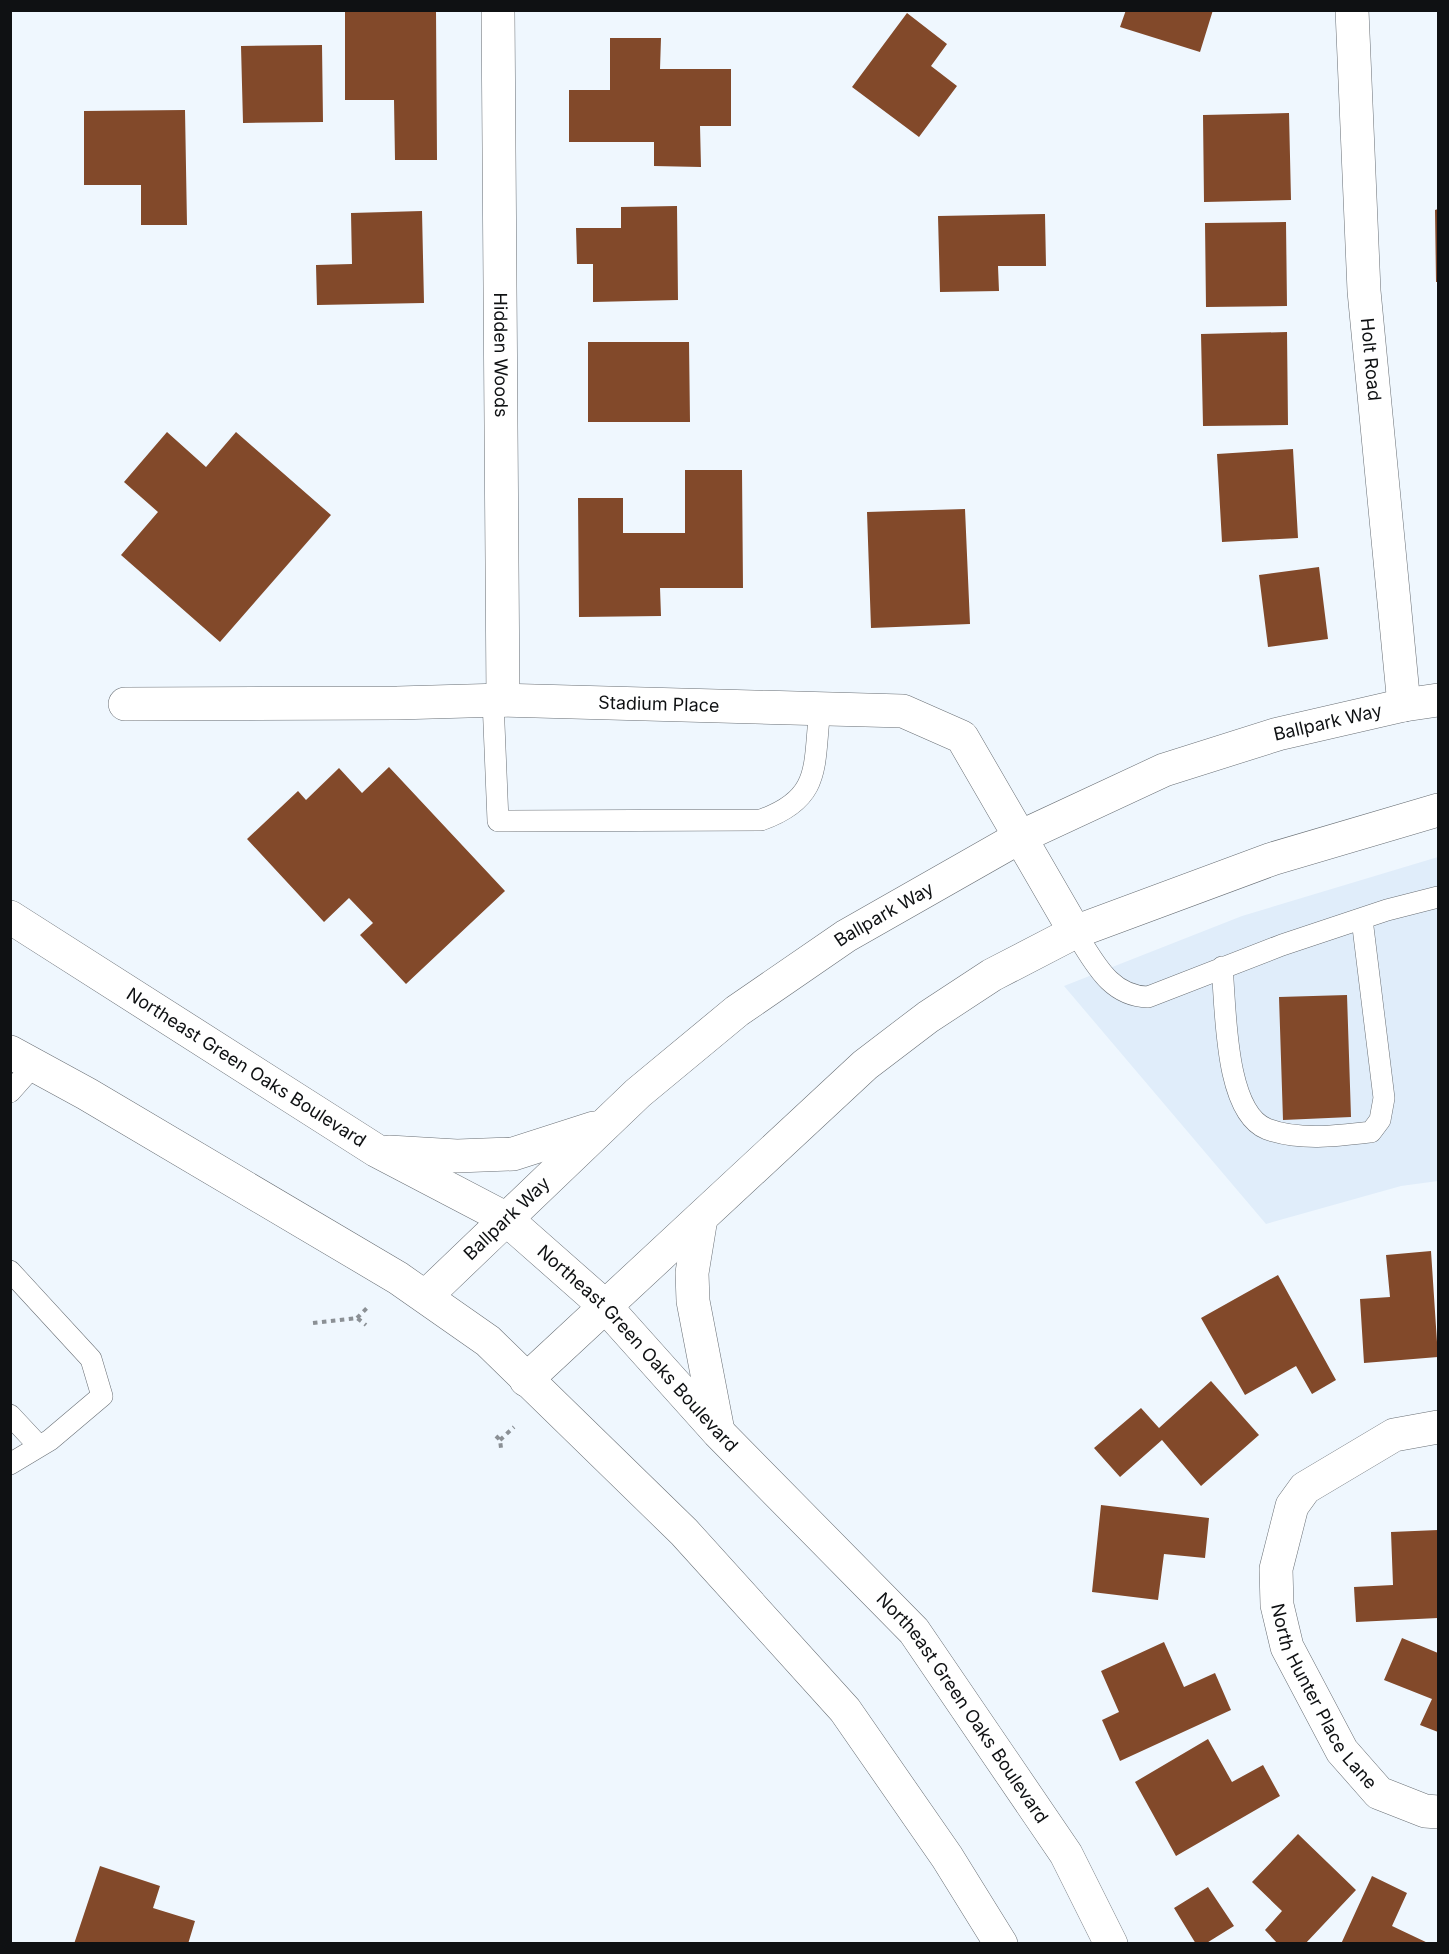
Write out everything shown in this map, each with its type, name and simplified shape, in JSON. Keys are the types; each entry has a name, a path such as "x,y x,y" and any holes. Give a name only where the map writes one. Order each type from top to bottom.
{"main road":[{"name":"Hidden Woods","path":"498,10 498,700"},
{"name":"Holt Road","path":"1352,10 1365,291 1404,705"},
{"name":"Stadium Place","path":"125,704 498,700 903,711 962,737 1076,932"},
{"name":"Ballpark Way","path":"426,1296 638,1093 736,1011 846,936 1020,837 1164,770 1278,734 1404,705 1438,700"},
{"path":"526,1380 866,1065 902,1037 992,975 1076,932 1272,859 1438,810"},
{"name":"Northeast Green Oaks Boulevard","path":"10,916 377,1151 505,1218 606,1307 718,1432 914,1631 1066,1854 1111,1944"},
{"path":"22,1058 426,1296 488,1341 526,1380 588,1436 628,1480 684,1532 845,1710 947,1857 1001,1944"},
{"path":"377,1151 457,1156 513,1154 605,1124"},
{"path":"701,1218 692,1273 693,1301 718,1432"},
{"name":"North Hunter Place Lane","path":"1438,1427 1394,1434 1305,1488 1293,1506 1276,1569 1276,1605 1287,1647 1342,1751 1380,1792 1425,1811 1438,1812"}],"lane":[{"path":"498,700 498,821 761,820 801,799 812,780 820,709"},
{"path":"1076,932 1098,968 1114,987 1131,997 1148,997 1222,967 1362,919 1438,897"},
{"path":"1222,967 1236,1091 1249,1117 1265,1128 1287,1134 1316,1136 1371,1132 1380,1120 1384,1098 1362,919"},
{"path":"10,1092 22,1058"},
{"path":"10,1271 91,1359 102,1396 39,1446 10,1464"},
{"path":"10,1415 39,1446"}],"path":[{"path":"313,1323 357,1318 368,1307"},
{"path":"357,1318 366,1325"},
{"path":"500,1440 514,1427"},
{"path":"496,1436 500,1440 501,1448"}],"shaded area":[{"path":"1438,857 1438,1181 1401,1186 1266,1224 1064,986 1242,916"}],"building":[{"path":"345,10 436,10 437,160 395,160 394,100 345,100"},
{"path":"1126,10 1213,10 1200,52 1120,27"},
{"path":"907,13 947,44 931,66 957,86 919,137 852,87"},
{"path":"610,38 661,38 660,69 731,69 731,126 700,126 701,167 654,166 654,142 569,142 569,90 610,90"},
{"path":"322,45 323,122 243,123 241,46"},
{"path":"185,110 187,225 141,225 141,185 84,185 84,111"},
{"path":"1289,113 1291,200 1204,202 1203,115"},
{"path":"677,206 678,300 593,302 593,264 577,264 576,228 621,228 621,207"},
{"path":"1438,209 1438,282 1436,282 1435,210"},
{"path":"422,211 424,303 317,305 316,265 352,264 351,213"},
{"path":"1045,214 1046,266 998,266 999,291 940,292 938,216"},
{"path":"1286,222 1287,306 1206,307 1205,223"},
{"path":"1287,332 1288,425 1203,426 1201,334"},
{"path":"588,342 689,342 690,422 588,422"},
{"path":"167,432 206,467 236,432 331,515 220,642 121,555 158,512 124,482"},
{"path":"1293,449 1298,538 1222,542 1217,454"},
{"path":"685,470 742,470 743,588 660,588 661,616 579,617 578,498 623,498 623,533 685,533"},
{"path":"965,509 970,624 871,628 867,512"},
{"path":"1319,567 1328,639 1268,647 1259,575"},
{"path":"389,767 505,891 406,984 360,935 373,923 349,898 324,922 247,839 298,791 306,800 339,768 362,793"},
{"path":"1347,995 1351,1117 1283,1120 1279,997"},
{"path":"1431,1251 1438,1357 1364,1363 1360,1299 1390,1297 1386,1255"},
{"path":"1278,1275 1336,1380 1312,1394 1296,1366 1245,1395 1201,1318"},
{"path":"1211,1381 1259,1435 1201,1486 1162,1440 1120,1477 1094,1448 1141,1408 1159,1428"},
{"path":"1101,1505 1209,1518 1205,1558 1164,1554 1158,1600 1092,1592"},
{"path":"1438,1530 1438,1618 1356,1622 1354,1587 1393,1585 1391,1532"},
{"path":"1402,1638 1438,1653 1438,1732 1420,1725 1432,1699 1384,1680"},
{"path":"1164,1642 1184,1687 1215,1673 1231,1710 1120,1761 1102,1720 1119,1712 1101,1671"},
{"path":"1208,1739 1232,1782 1263,1765 1280,1796 1176,1856 1135,1782"},
{"path":"1298,1834 1356,1890 1305,1944 1278,1944 1265,1930 1282,1911 1252,1882"},
{"path":"100,1866 160,1886 153,1908 195,1921 188,1944 74,1944"},
{"path":"1372,1876 1407,1893 1392,1926 1430,1944 1341,1944"},
{"path":"1208,1887 1234,1926 1205,1944 1196,1944 1174,1908"}]}
